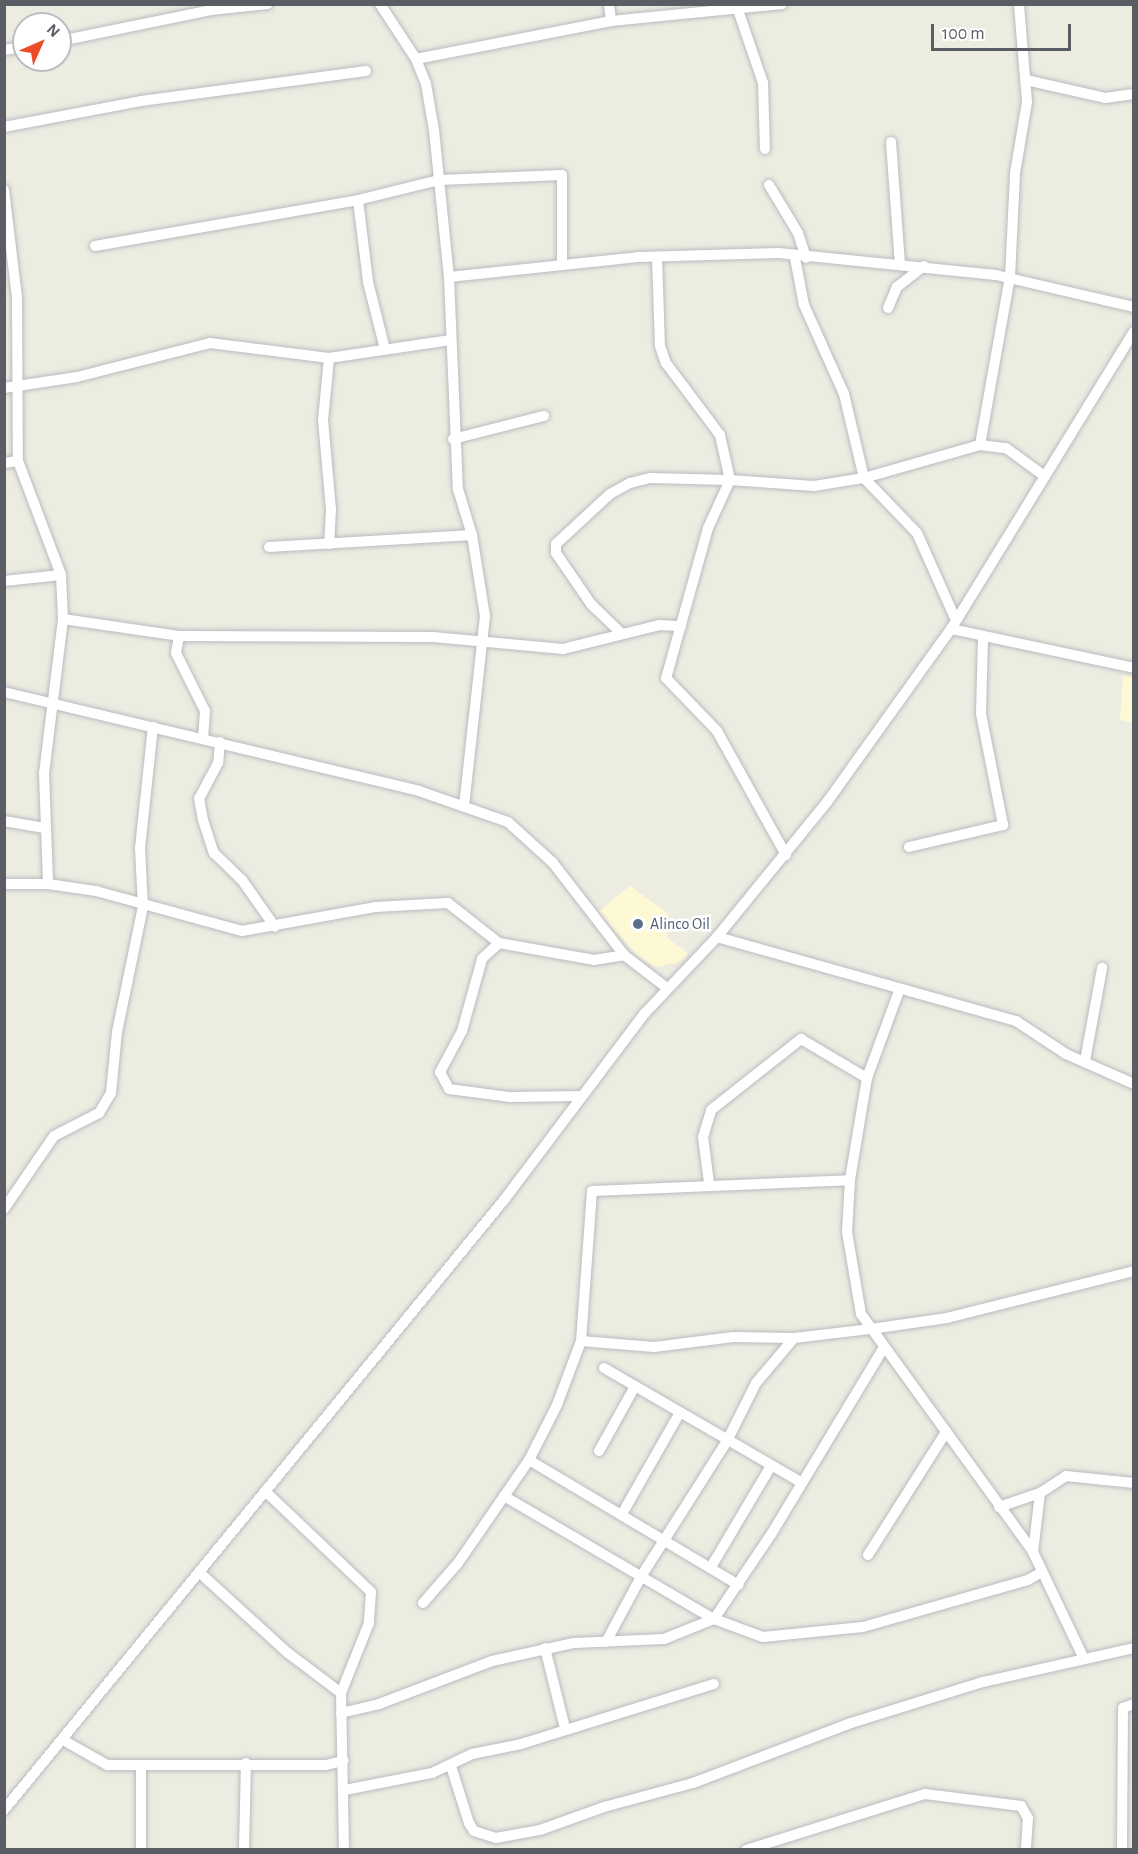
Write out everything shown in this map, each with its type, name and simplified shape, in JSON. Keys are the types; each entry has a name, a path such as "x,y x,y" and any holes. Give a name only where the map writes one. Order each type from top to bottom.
{"street":[{"path":"72,38 214,7 268,4"},
{"path":"381,4 416,59 432,107 448,277 453,439 458,489 472,535 485,616 464,805"},
{"path":"609,4 611,21"},
{"path":"416,59 611,21 732,6 782,4"},
{"path":"980,445 1010,278 1015,174 1027,102 1019,4"},
{"path":"732,6 763,83 765,149"},
{"path":"4,127 141,101 366,71"},
{"path":"1026,80 1105,98 1134,94"},
{"path":"891,142 900,264"},
{"path":"95,246 358,200 439,180 562,175 562,265"},
{"path":"769,185 798,233 804,305 844,394 864,478 917,533 954,624 983,638 1129,667 1134,658"},
{"path":"4,190 17,297 9,388 18,461 61,575 63,619 44,773 44,828 48,884"},
{"path":"358,200 368,282 385,350"},
{"path":"448,277 657,257 779,253 800,258 924,266 1010,278 1134,307"},
{"path":"657,257 660,346 666,363 720,435 730,480 708,528 666,678 717,731 786,855"},
{"path":"888,308 897,287 924,266"},
{"path":"4,294 17,297"},
{"path":"4,1810 504,1200 581,1096 667,988 717,937 786,855 954,624 1043,475 1134,332"},
{"path":"9,388 210,343 329,358 451,340"},
{"path":"329,358 323,420 331,509 329,544"},
{"path":"453,439 544,416"},
{"path":"621,633 591,604 556,553 563,533 609,494 630,483 650,478 730,480 814,486 864,478 980,445 1006,448 1043,475"},
{"path":"4,463 18,461"},
{"path":"269,547 472,535"},
{"path":"4,580 61,575"},
{"path":"63,619 178,636 483,641 563,649 621,633 681,626"},
{"path":"178,636 176,652 205,711 203,738"},
{"path":"909,847 1003,825 981,714 983,638"},
{"path":"4,692 220,742 464,805 508,822 527,837 624,955 667,988"},
{"path":"4,1209 54,1137 99,1113 111,1093 117,1032 143,907 140,848 153,727"},
{"path":"220,742 218,763 199,798 203,820 214,853 242,880 275,927"},
{"path":"4,821 44,828"},
{"path":"4,884 48,884 96,891 143,907 242,931 275,927 375,907 448,903 500,944 594,960 624,955"},
{"path":"717,937 899,991 1016,1021 1085,1060 1134,1084"},
{"path":"500,944 482,959 462,1030 440,1072 449,1089 510,1097 581,1096"},
{"path":"1085,1060 1102,968"},
{"path":"899,991 867,1078 850,1180 847,1232 861,1314 883,1348 1032,1552 1083,1657"},
{"path":"709,1183 703,1137 711,1110 801,1039 867,1078"},
{"path":"423,1603 458,1563 529,1460 557,1405 581,1341 592,1191 644,1191 709,1183 850,1180"},
{"path":"581,1341 654,1347 733,1337 794,1338 871,1329 948,1318 1134,1271"},
{"path":"606,1642 642,1575 726,1441 756,1383 794,1338"},
{"path":"341,1713 379,1704 492,1661 545,1648 664,1639 714,1619 739,1586 883,1348"},
{"path":"604,1368 634,1388 802,1483"},
{"path":"599,1451 634,1388"},
{"path":"622,1514 679,1414"},
{"path":"868,1555 946,1432"},
{"path":"529,1460 711,1567 739,1586"},
{"path":"711,1567 771,1466"},
{"path":"999,1507 1040,1493 1066,1476 1134,1483"},
{"path":"264,1491 371,1592 369,1623 340,1693 345,1790 344,1850"},
{"path":"1032,1552 1040,1493"},
{"path":"504,1496 714,1619 763,1637 863,1627 1028,1580 1042,1572"},
{"path":"200,1573 340,1693"},
{"path":"545,1648 565,1728"},
{"path":"451,1766 474,1831 507,1836 693,1783 851,1723 1083,1657 1134,1648"},
{"path":"345,1790 451,1766 472,1754 521,1744 565,1728 714,1684"},
{"path":"1122,1850 1123,1708 1134,1704"},
{"path":"63,1740 107,1765 246,1763 326,1766 344,1761"},
{"path":"244,1850 246,1763"},
{"path":"141,1766 141,1850"},
{"path":"746,1850 925,1794 1021,1806 1028,1818 1026,1850"}],"shaded area":[{"path":"1123,675 1133,677 1133,723 1120,720"},
{"path":"630,886 669,914 667,937 688,954 679,962 655,967 638,956 598,912"}],"place":[{"name":"Alinco Oil","path":"638,924"}]}
